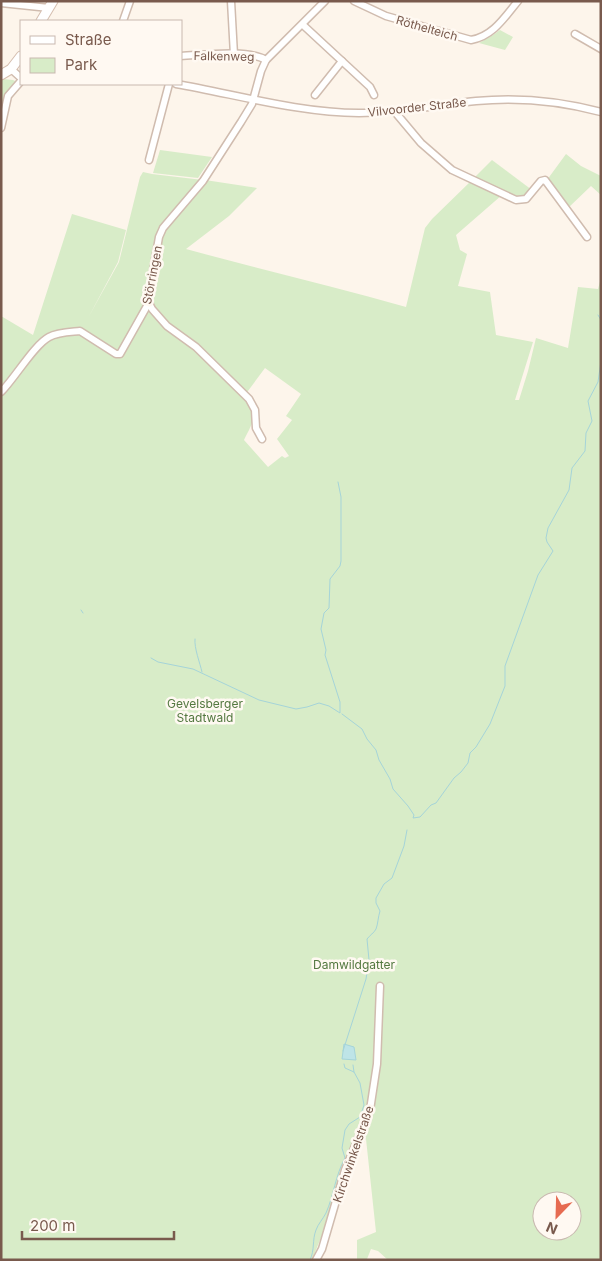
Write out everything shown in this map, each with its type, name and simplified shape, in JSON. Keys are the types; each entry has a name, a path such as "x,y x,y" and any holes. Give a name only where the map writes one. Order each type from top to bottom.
{"street":[{"path":"123,20 130,1"},
{"path":"231,1 234,55"},
{"path":"266,60 325,1"},
{"name":"Röthelteich","path":"354,1 386,16 471,40 482,38 496,28 518,1"},
{"path":"1,3 51,5 42,20"},
{"path":"302,24 370,87 374,95"},
{"path":"575,34 601,49"},
{"name":"Falkenweg","path":"182,56 259,56 266,60"},
{"path":"1,75 11,69 20,57"},
{"name":"Störringen","path":"1,392 49,337 80,331 116,354 120,354 148,301 159,238 163,228 203,182 241,122 254,98 266,60"},
{"path":"315,95 342,61"},
{"path":"11,69 20,78"},
{"path":"1,128 8,96 20,80"},
{"path":"149,160 169,85"},
{"name":"Vilvoorder Straße","path":"182,85 330,112 395,112 477,101 516,100 556,103 601,112"},
{"path":"395,112 421,143 452,170 516,200 526,199 541,181 545,180 587,237"},
{"path":"148,301 152,309 167,326 196,347 249,399 255,410 256,428 262,439"},
{"name":"Kirchwinkelstraße","path":"316,1260 322,1249 345,1170 370,1110 377,1064 380,986"}],"green space":[{"path":"500,30 513,37 505,50 479,43 493,35"},
{"path":"1,80 17,82 1,113"},
{"path":"160,150 212,157 198,178 153,173"},
{"path":"566,154 581,166 601,176 601,195 591,186 568,208 547,180"},
{"path":"492,160 532,190 525,198 520,199 473,179"},
{"name":"Gevelsberger Stadtwald","path":"143,172 203,180 162,228 158,237 148,301 136,326 148,304 157,318 202,354 248,400 253,411 253,420 244,440 268,467 282,456 285,458 289,456 277,439 292,420 286,416 301,394 265,368 245,395 195,345 164,321 150,302 163,229 205,180 257,188 229,216 186,249 406,307 425,228 432,219 471,181 502,195 456,235 460,250 467,254 458,286 490,292 496,335 533,342 515,400 519,400 536,338 568,348 578,287 598,289 601,278 601,1260 388,1260 378,1251 371,1249 367,1259 357,1260 357,1240 376,1232 366,1139 351,1162 312,1260 1,1260 1,316 33,335 72,214 126,230 118,262 88,318 119,262 140,177"}],"water":[{"path":"344,1044 354,1047 356,1060 342,1059"}],"waterway":[{"path":"598,315 601,320"},
{"path":"342,714 362,729 376,750 393,789 408,806 414,815 413,818 420,817 431,805 436,803 454,778 468,763 470,753 476,747 490,724 505,686 505,666 538,575 553,551 546,538 548,528 569,490 572,468 585,451 586,433 592,421 588,401 598,382 601,361"},
{"path":"151,658 158,662 193,669 259,700 296,709 319,703 329,706 340,713 340,702 325,655 326,650 321,629 324,613 329,608 330,579 340,566 341,561 341,497 338,482"},
{"path":"195,639 196,651 202,672"},
{"path":"343,1051 366,979 369,960 367,939 376,929 380,911 376,898 384,884 392,878 404,846 407,830"},
{"path":"310,1260 316,1230 326,1213 345,1158 342,1148 345,1130 349,1124 360,1117 364,1105 360,1083 354,1072 345,1068 344,1064"},
{"path":"353,1065 354,1072"}],"park label":[{"name":"Damwildgatter","path":"354,964"}]}
